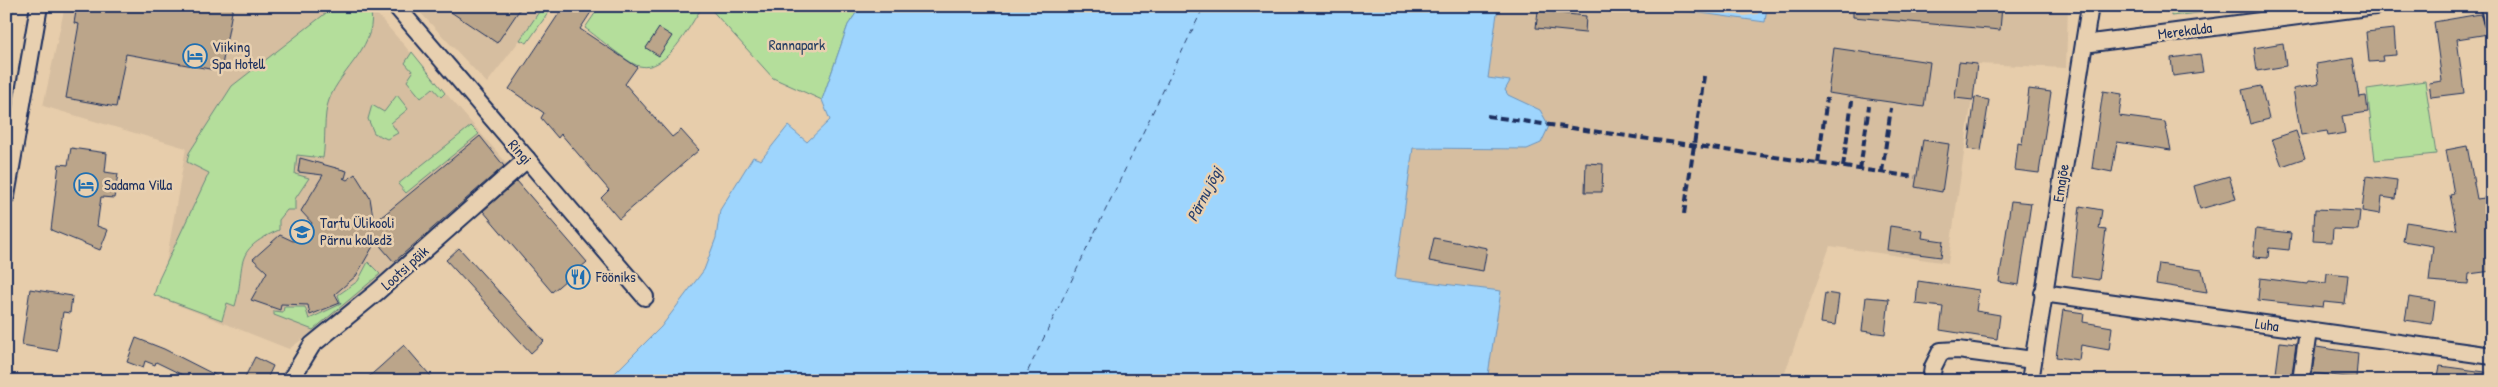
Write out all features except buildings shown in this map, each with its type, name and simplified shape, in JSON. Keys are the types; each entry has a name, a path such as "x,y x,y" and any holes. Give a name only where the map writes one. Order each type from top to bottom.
{"street":[{"path":"6,196 39,6"},
{"name":"Ringi","path":"396,6 645,297"},
{"name":"Emajõe","path":"2030,381 2090,6"},
{"name":"Merekalda","path":"2084,44 2375,6"},
{"path":"2489,6 2492,21"},
{"name":"Lootsi põik","path":"290,381 312,345 377,292 527,159"},
{"name":"Luha","path":"2043,293 2492,356"},
{"path":"2301,381 2308,331"},
{"path":"1931,381 1933,367 1941,351 1958,350 2033,360"}],"shaded area":[{"name":"Tartu Ülikooli Pärnu kolledž","path":"65,6 370,6 510,167 342,310 289,349 160,298 186,148 43,106"},
{"path":"414,6 546,6 487,83"},
{"path":"1498,6 1650,6 1765,22 1767,6 2062,6 2068,8 2066,68 1977,64 1948,263 1830,246 1782,381 1487,381 1501,291 1395,279 1413,148 1527,149 1541,143 1505,90 1509,81 1488,78"}],"green space":[{"path":"6,6 14,6 6,49"},
{"path":"335,6 370,6 372,20 370,33 358,56 342,77 329,100 326,113 323,158 297,155 295,174 309,178 295,199 295,210 287,210 279,220 279,230 253,245 247,252 241,269 235,306 227,303 222,320 154,295 159,279 209,173 187,162 189,153 232,86"},
{"path":"543,6 553,6 527,43 520,40"},
{"path":"600,6 703,6 684,36 668,55 659,62 649,66 639,66 620,55 585,28"},
{"name":"Rannapark","path":"708,6 861,6 848,25 822,100 773,78"},
{"path":"2171,6 2262,6 2171,16"},
{"path":"412,52 445,93 441,97 433,88 421,98 407,81 413,72 405,63"},
{"path":"2425,81 2436,154 2375,160 2367,89"},
{"path":"397,95 408,109 391,123 398,133 387,139 374,133 368,119 372,105 384,112"},
{"path":"471,126 479,134 406,193 398,184"},
{"path":"368,262 380,274 313,330 274,315 274,311 283,312 284,307 305,307 309,319 341,304 338,295 358,281"}],"water":[{"name":"Pärnu jõgi","path":"861,6 1498,6 1488,78 1510,81 1505,90 1508,95 1540,110 1549,126 1541,143 1527,149 1413,148 1395,278 1501,291 1487,381 607,381 661,327 704,270 716,238 720,210 753,157 761,160 788,126 807,142 830,120 822,100 848,25"},
{"path":"1650,6 1767,6 1765,22"}],"pier":[{"path":"1669,6 1759,6 1758,14 1745,16"}],"ferry route":[{"path":"1023,381 1204,6"}],"railway":[{"path":"1684,214 1704,76"},
{"path":"1818,163 1827,98"},
{"path":"1843,167 1852,101"},
{"path":"1860,170 1869,106"},
{"path":"1882,172 1891,108"},
{"path":"1487,116 1915,177"}],"place":[{"name":"Viiking Spa Hotell","path":"195,56"},
{"name":"Sadama Villa","path":"86,185"},
{"name":"Tartu Ülikooli Pärnu kolledž","path":"302,232"},
{"name":"Fööniks","path":"578,277"}]}
